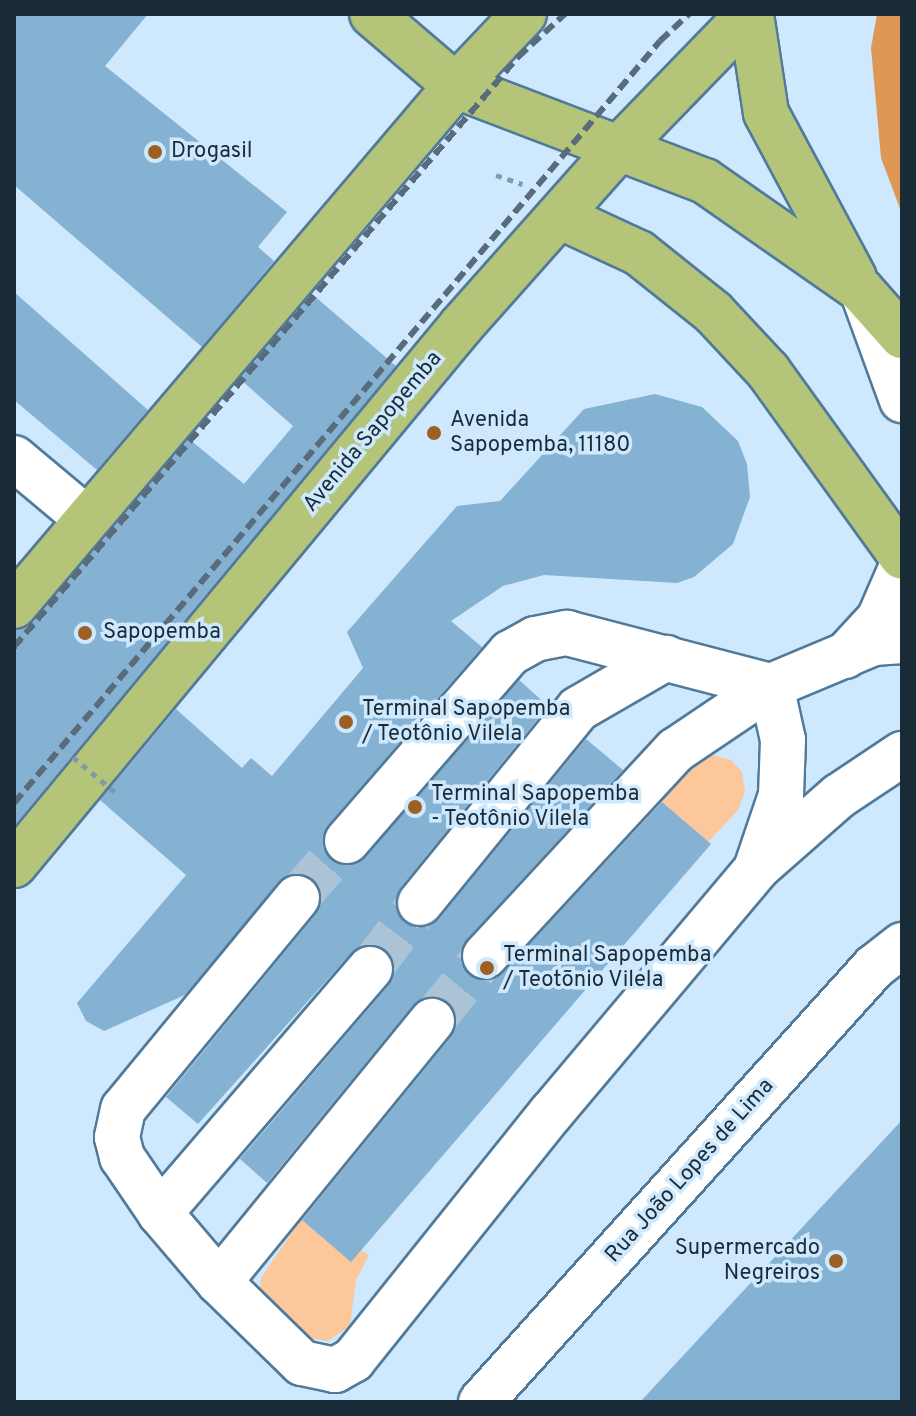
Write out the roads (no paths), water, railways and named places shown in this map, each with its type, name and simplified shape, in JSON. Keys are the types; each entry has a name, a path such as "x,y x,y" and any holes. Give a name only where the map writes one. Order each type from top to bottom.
{"main road":[{"path":"372,14 456,86 705,181 861,290 902,336"},
{"path":"14,606 456,86 524,14"},
{"path":"750,14 766,113 861,290"},
{"name":"Avenida Sapopemba","path":"14,865 461,326 620,147 750,14"},
{"path":"559,216 639,253 713,312 768,371 902,557"}],"street":[{"path":"861,290 902,400"},
{"path":"14,458 87,519"},
{"path":"845,656 879,619 902,566"},
{"path":"347,841 510,653 535,639 567,633 771,686"},
{"path":"485,956 676,750 771,686 874,643 902,641"},
{"path":"420,903 578,709 666,658"},
{"path":"757,868 781,795 783,740 771,686"},
{"path":"297,898 123,1109 117,1137 122,1157 160,1213 219,1282 302,1363 335,1370 353,1360 551,1113 757,868 839,796 902,753"},
{"name":"Rua João Lopes de Lima","path":"481,1402 874,967 902,945"},
{"path":"160,1213 370,969"},
{"path":"219,1282 432,1021"}],"tunnel":[{"path":"297,898 347,841"},
{"path":"370,969 420,903"},
{"path":"432,1021 485,956"}],"railway":[{"path":"14,647 518,57 565,14"},
{"path":"14,803 660,41 689,14"}],"place":[{"name":"Drogasil","path":"155,152"},
{"name":"Avenida Sapopemba, 11180","path":"434,433"},
{"name":"Sapopemba","path":"85,633"},
{"name":"Terminal Sapopemba / Teotônio Vilela","path":"346,722"},
{"name":"Terminal Sapopemba - Teotônio Vilela","path":"415,807"},
{"name":"Terminal Sapopemba / Teotõnio Vilela","path":"487,968"},
{"name":"Supermercado Negreiros","path":"836,1261"}]}
